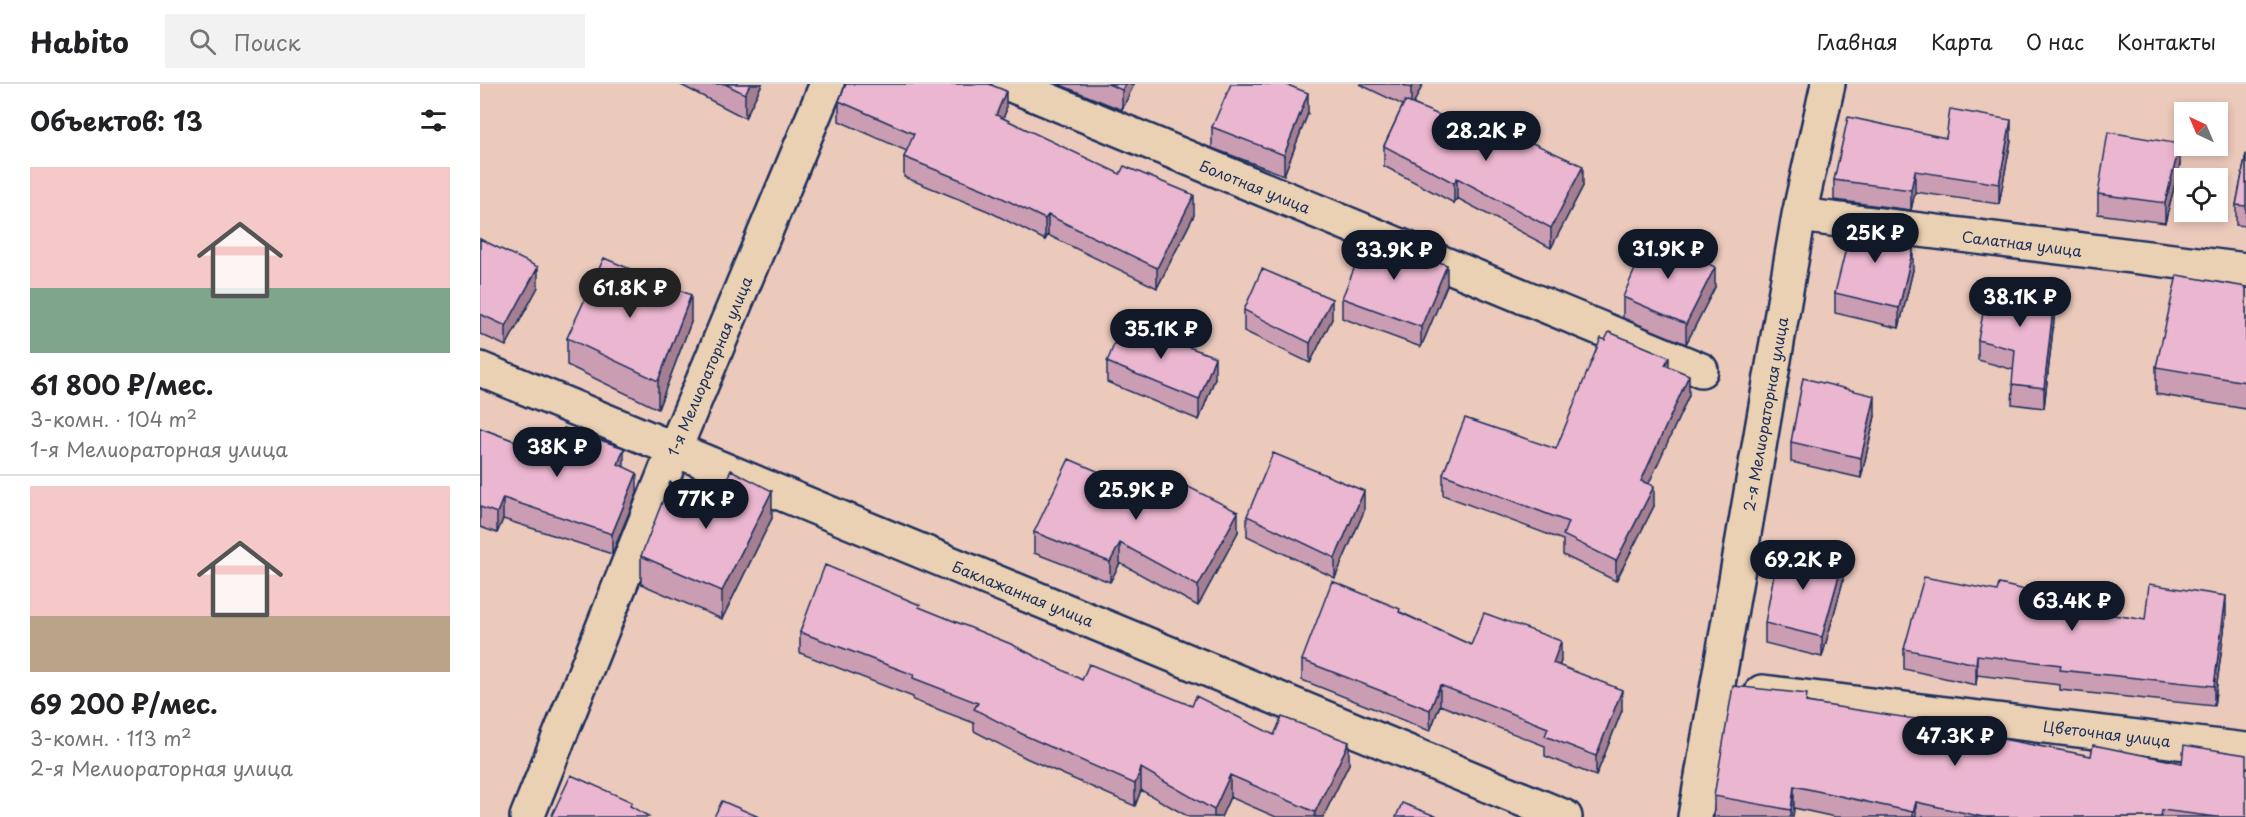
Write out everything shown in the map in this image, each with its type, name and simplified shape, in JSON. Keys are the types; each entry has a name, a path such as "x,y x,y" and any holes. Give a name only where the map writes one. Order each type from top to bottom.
{"street":[{"name":"1-я Мелиораторная улица","path":"527,817 674,450 827,84"},
{"name":"Болотная улица","path":"1009,84 1701,370"},
{"name":"2-я Мелиораторная улица","path":"1695,817 1799,215 1828,84"},
{"name":"Салатная улица","path":"1799,215 2246,270"},
{"name":"Баклажанная улица","path":"480,369 1565,817"},
{"name":"Цветочная улица","path":"1718,687 2246,750"}],"building":[{"path":"725,84 750,84 745,94"},
{"path":"846,84 989,84 1006,91 996,115 1120,174 1124,166 1194,195 1157,268 1048,215 1045,219 988,191 904,157 914,134 839,101"},
{"path":"1108,84 1125,84 1122,90"},
{"path":"1231,84 1285,84 1308,93 1284,155 1212,127"},
{"path":"1401,84 1413,84 1411,88"},
{"path":"1405,101 1510,144 1515,135 1583,166 1551,228 1457,178 1454,183 1384,146"},
{"path":"1950,109 2011,120 1999,184 1915,171 1911,190 1834,180 1848,117 1946,138"},
{"path":"2108,132 2174,143 2174,156 2177,156 2165,203 2098,194"},
{"path":"2246,154 2246,206 2236,205"},
{"path":"1853,220 1903,227 1899,247 1913,249 1899,308 1835,293"},
{"path":"1650,234 1715,267 1686,324 1623,297"},
{"path":"1368,235 1447,265 1421,327 1342,298"},
{"path":"480,239 538,267 506,326 480,314"},
{"path":"604,258 691,295 658,381 567,338"},
{"path":"1262,269 1332,299 1310,343 1244,310"},
{"path":"2177,275 2246,287 2246,382 2156,367"},
{"path":"1989,281 2055,291 2044,388 2012,384 2015,350 1978,340"},
{"path":"1123,322 1215,357 1199,400 1107,362"},
{"path":"1609,332 1669,357 1665,365 1689,375 1641,481 1654,486 1616,561 1563,535 1568,522 1443,474 1465,418 1556,449 1601,338 1605,340"},
{"path":"1803,378 1875,396 1861,458 1791,442"},
{"path":"480,428 552,455 564,428 624,448 618,464 637,473 612,534 503,498 497,513 480,507"},
{"path":"1273,453 1364,491 1335,558 1247,516"},
{"path":"1069,459 1155,496 1165,475 1238,512 1198,586 1120,543 1110,562 1034,532"},
{"path":"731,470 772,491 722,591 641,556 670,482 715,504"},
{"path":"1779,547 1843,561 1822,637 1765,623"},
{"path":"825,565 920,605 919,607 1011,644 1082,680 1089,664 1192,706 1196,696 1274,735 1282,717 1349,742 1315,812 1230,775 1214,810 1141,768 1135,784 1026,736 974,709 978,703 913,678 914,675 800,632"},
{"path":"1924,577 1997,591 1999,584 2056,597 2054,606 2145,620 2149,584 2226,596 2214,686 2060,670 2061,665 1977,655 1976,664 1904,649"},
{"path":"1332,581 1400,609 1399,612 1471,645 1484,613 1561,641 1553,663 1622,690 1596,756 1545,736 1548,728 1440,685 1430,710 1302,660"},
{"path":"1733,686 1807,694 1806,702 1935,722 1934,726 2091,756 2093,745 2182,763 2184,745 2246,755 2246,817 2217,817 2162,810 2161,817 1983,817 1916,802 1913,812 1794,786 1791,810 1714,796"},
{"path":"571,775 632,802 630,806 650,817 551,817"},
{"path":"722,801 759,817 714,817"},
{"path":"1402,803 1438,817 1396,817"}]}
